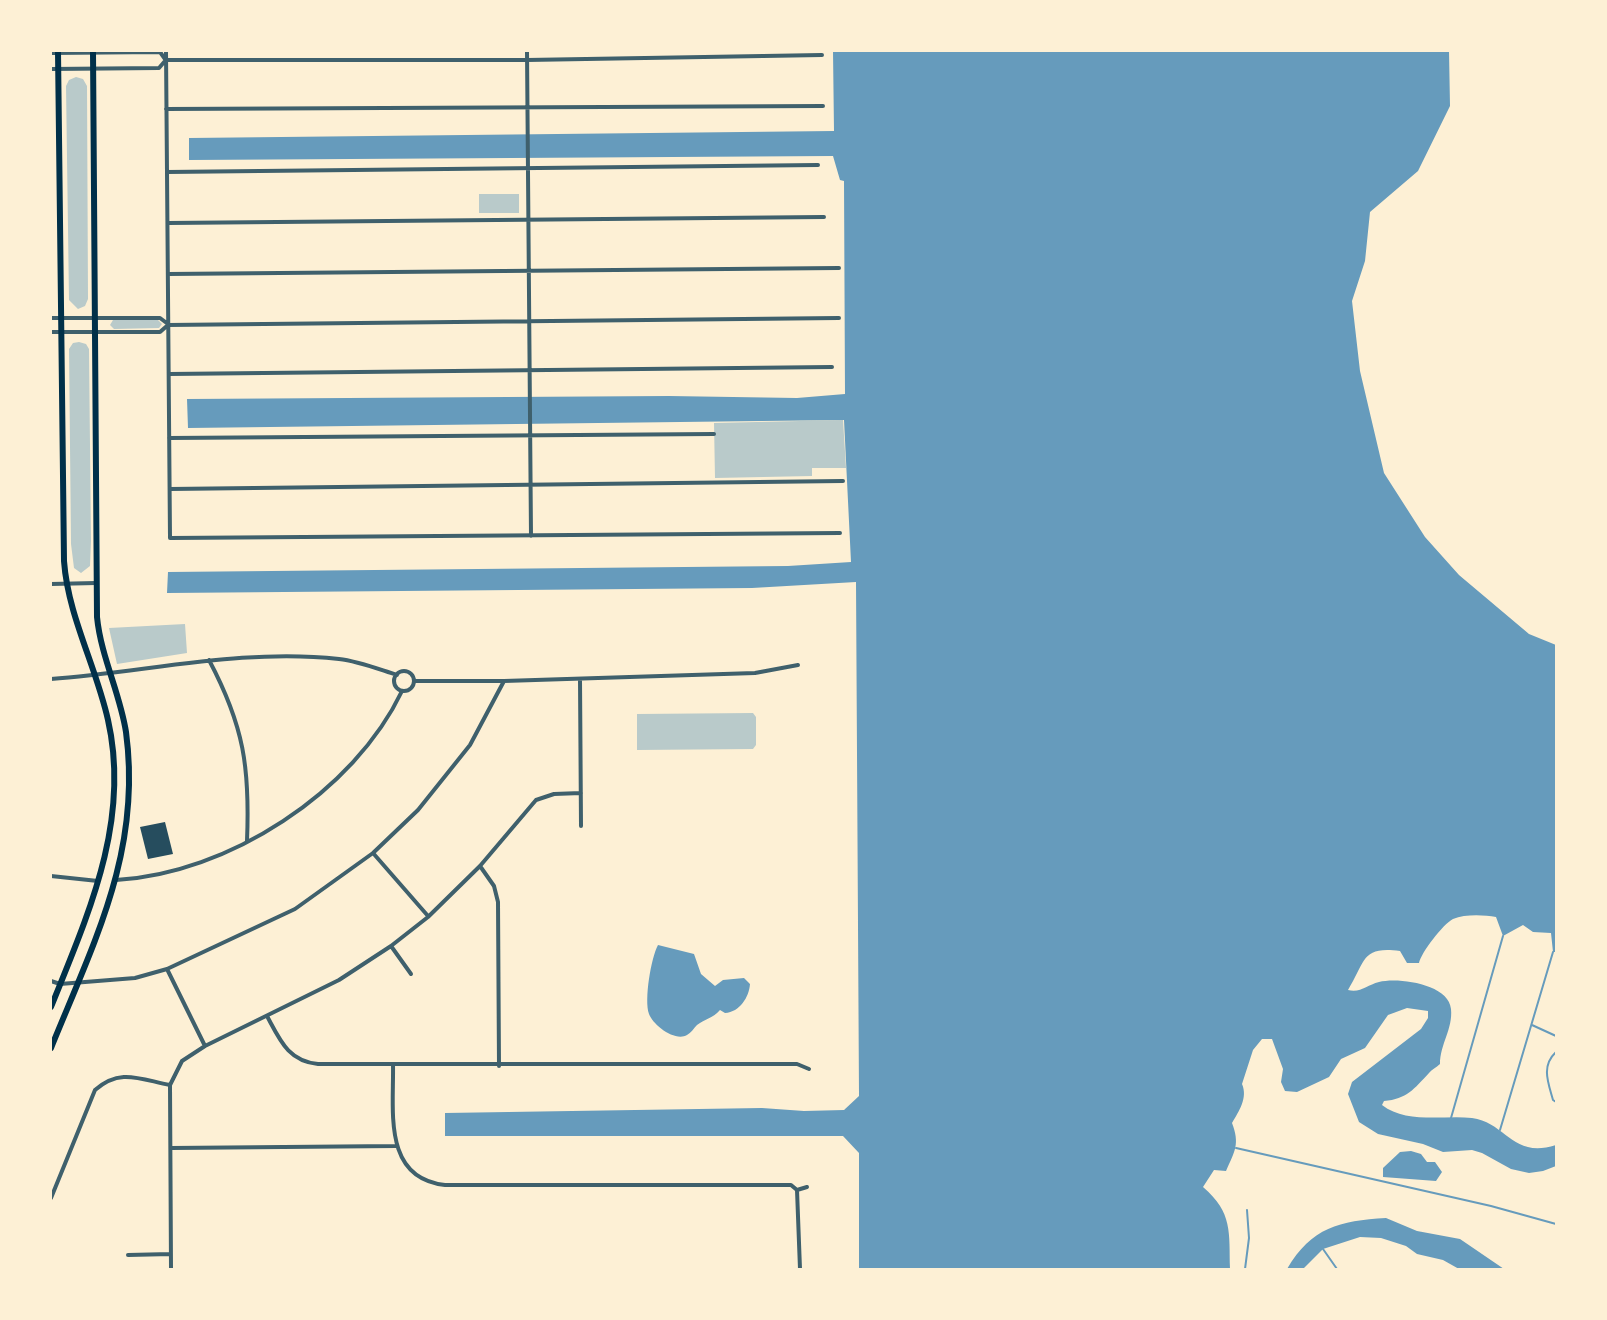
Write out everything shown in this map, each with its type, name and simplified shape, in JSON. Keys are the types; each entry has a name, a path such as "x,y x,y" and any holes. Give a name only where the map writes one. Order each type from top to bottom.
{"highway":[{"path":"51,1007 99,882 112,826 113,763 108,721 67,584 64,561 55,52"},
{"path":"51,1048 116,880 126,835 129,782 124,719 98,628 93,52"}],"street":[{"path":"166,51 170,538 840,533"},
{"path":"526,51 531,536"},
{"path":"55,52 160,52 166,60"},
{"path":"55,69 159,68 166,60 527,60 822,55"},
{"path":"166,109 823,106"},
{"path":"167,172 818,165"},
{"path":"168,223 824,217"},
{"path":"168,274 839,268"},
{"path":"51,318 160,318 168,324 839,318"},
{"path":"51,332 160,332 168,324"},
{"path":"169,374 832,367"},
{"path":"170,438 714,435"},
{"path":"170,489 843,481"},
{"path":"51,584 97,583"},
{"path":"51,680 210,660 294,656 342,659 397,675 406,672 414,681 504,681 755,673 798,664"},
{"path":"210,660 230,704 243,745 248,781 247,842"},
{"path":"397,675 394,683 402,691"},
{"path":"580,679 581,826"},
{"path":"116,880 178,871 213,858 247,842 297,811 342,772 376,734 402,691 411,688 414,681"},
{"path":"51,981 60,984 135,978 166,969 295,909 373,853 418,810 470,745 504,681"},
{"path":"171,1269 170,1084 182,1061 205,1046 339,980 391,946 428,917 480,866 536,800 554,794 581,794"},
{"path":"373,853 428,917"},
{"path":"480,866 494,886 498,902 500,1066"},
{"path":"51,876 99,882"},
{"path":"391,946 411,974"},
{"path":"166,969 205,1046"},
{"path":"267,1016 285,1049 301,1061 318,1064 500,1066 797,1064 809,1069"},
{"path":"393,1064 396,1146 407,1167 428,1182 445,1185 791,1185 797,1190 800,1269"},
{"path":"51,1198 95,1090 107,1079 121,1075 170,1084"},
{"path":"171,1148 396,1146"},
{"path":"797,1190 807,1187"},
{"path":"128,1255 171,1254"}],"shaded area":[{"path":"76,77 83,79 87,86 88,299 85,306 78,309 69,300 66,86 69,80"},
{"path":"479,194 519,194 519,213 479,213"},
{"path":"113,320 158,320 162,324 159,328 114,329 110,325"},
{"path":"73,343 86,344 89,349 91,541 90,566 81,573 74,568 71,544 69,349"},
{"path":"843,420 846,468 812,468 812,476 715,478 714,423"},
{"path":"185,624 187,653 117,664 109,628"},
{"path":"753,713 756,717 756,745 753,749 637,750 637,714"}],"water":[{"path":"833,51 1449,51 1450,106 1418,171 1370,212 1365,261 1352,301 1360,371 1384,473 1425,537 1459,575 1529,634 1556,645 1556,952 1553,952 1551,933 1533,932 1523,925 1503,936 1496,917 1463,916 1453,919 1438,932 1419,963 1407,963 1400,951 1387,950 1371,953 1362,964 1348,990 1360,990 1375,983 1387,981 1421,984 1442,994 1448,1000 1451,1009 1440,1064 1410,1092 1399,1098 1384,1101 1382,1105 1402,1115 1414,1117 1461,1117 1484,1121 1519,1144 1529,1147 1541,1148 1556,1145 1556,1166 1529,1173 1511,1169 1482,1153 1472,1150 1443,1152 1423,1144 1378,1134 1359,1122 1348,1094 1352,1082 1421,1029 1428,1018 1428,1011 1407,1008 1388,1015 1365,1048 1341,1059 1329,1077 1297,1092 1285,1091 1281,1082 1283,1069 1272,1039 1262,1039 1253,1050 1242,1084 1243,1099 1232,1123 1236,1137 1234,1153 1226,1171 1214,1170 1203,1187 1220,1206 1227,1224 1230,1269 859,1269 859,1153 843,1136 445,1136 445,1113 762,1108 804,1111 844,1110 859,1096 856,582 752,588 167,593 168,572 788,566 851,562 844,420 188,428 187,399 669,396 797,398 845,394 844,181 840,180 833,156 189,160 189,138 834,131"},
{"path":"658,945 694,954 701,974 715,986 723,980 744,978 750,984 746,999 735,1010 725,1013 720,1010 682,1037 665,1031 651,1018 647,999 653,959"},
{"path":"1411,1151 1421,1154 1427,1162 1435,1162 1442,1172 1436,1181 1383,1177 1383,1168 1400,1152"},
{"path":"1386,1218 1417,1231 1460,1239 1504,1269 1459,1269 1443,1260 1417,1254 1406,1246 1381,1238 1360,1237 1323,1249 1303,1269 1287,1269 1306,1244 1328,1229 1354,1221"}],"building":[{"path":"165,822 173,854 148,859 140,827"}],"waterway":[{"path":"1451,1118 1503,936"},
{"path":"1500,1130 1553,952"},
{"path":"1532,1025 1556,1036"},
{"path":"1556,1052 1551,1057 1547,1069 1549,1087 1553,1100 1556,1102"},
{"path":"1236,1148 1491,1206 1556,1224"},
{"path":"1245,1269 1249,1238 1247,1210"},
{"path":"1323,1249 1337,1269"}]}
